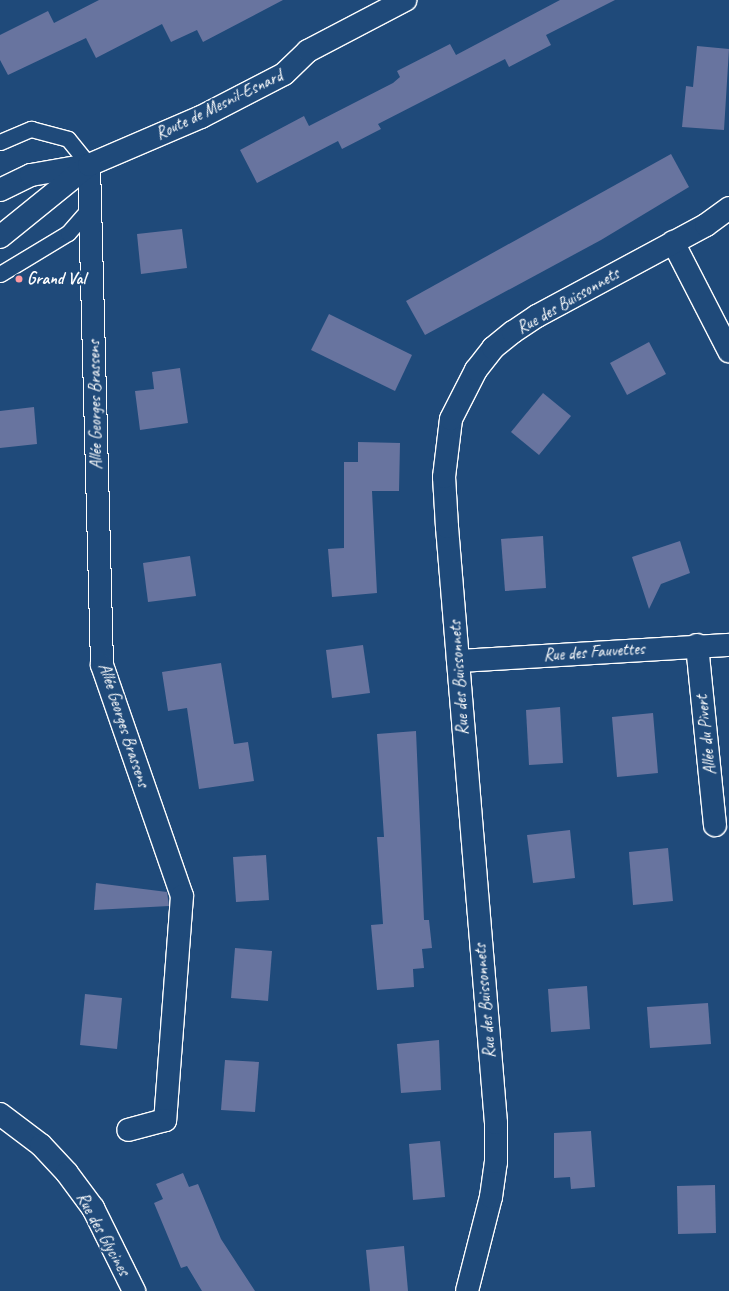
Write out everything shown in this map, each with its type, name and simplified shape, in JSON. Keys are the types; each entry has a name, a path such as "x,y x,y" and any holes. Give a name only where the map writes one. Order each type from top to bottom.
{"street":[{"name":"Route de Mesnil-Esnard","path":"89,165 201,117 284,74 308,51 405,0"},
{"path":"0,190 31,175 89,165"},
{"path":"0,237 89,165"},
{"name":"Allée Georges Brassens","path":"89,165 92,207 102,665 182,896 165,1120 128,1130"},
{"name":"Rue des Buissonnets","path":"467,1291 491,1197 496,1162 496,1123 444,477 446,444 461,395 492,348 513,332 706,225 729,208"},
{"path":"673,242 729,351"},
{"name":"Rue des Fauvettes","path":"458,661 697,645 729,645"},
{"name":"Allée du Pivert","path":"697,645 715,825"},
{"name":"Rue des Glycines","path":"0,1114 41,1145 67,1172 93,1208 134,1291"}],"lane":[{"path":"0,142 31,129 68,139 89,165"},
{"path":"0,274 68,233 92,207"}],"building":[{"path":"99,0 283,0 203,42 197,30 171,42 162,24 96,58 86,38 8,75 0,60 0,35 48,11 54,23"},
{"path":"560,0 615,0 546,35 551,45 509,67 505,59 378,124 381,129 342,149 338,141 257,183 240,150 304,116 309,126 393,83 400,77 397,71 450,44 456,55"},
{"path":"697,46 729,49 724,130 682,127 686,86 693,87"},
{"path":"671,154 689,187 601,240 425,335 406,301"},
{"path":"182,229 187,268 141,274 137,234"},
{"path":"329,314 412,355 395,391 311,350"},
{"path":"649,342 666,374 627,395 610,363"},
{"path":"180,368 188,423 140,430 135,391 154,389 152,372"},
{"path":"543,393 571,416 539,455 511,432"},
{"path":"34,407 37,444 0,448 0,411"},
{"path":"358,442 400,443 399,491 372,491 377,593 332,597 328,549 344,548 344,462 358,462"},
{"path":"543,536 546,588 505,591 501,539"},
{"path":"680,541 690,573 661,584 649,609 632,557"},
{"path":"190,556 196,596 148,602 143,563"},
{"path":"363,645 370,693 332,698 326,650"},
{"path":"221,663 234,744 248,742 254,781 199,789 187,708 168,711 162,672"},
{"path":"560,707 563,763 529,765 526,710"},
{"path":"653,713 658,773 617,777 612,717"},
{"path":"416,731 424,920 429,920 432,948 422,949 424,968 413,969 414,987 377,990 371,925 383,924 377,837 384,837 377,734"},
{"path":"570,830 575,878 533,883 527,835"},
{"path":"668,848 673,901 633,905 629,852"},
{"path":"266,855 269,900 236,902 233,857"},
{"path":"96,883 167,892 169,906 94,910"},
{"path":"235,948 272,951 268,1001 231,998"},
{"path":"587,986 590,1029 551,1032 548,989"},
{"path":"85,994 122,998 117,1049 80,1045"},
{"path":"708,1003 711,1044 650,1048 647,1007"},
{"path":"439,1040 441,1090 401,1093 397,1044"},
{"path":"225,1060 259,1062 255,1112 221,1110"},
{"path":"591,1131 595,1187 571,1189 570,1177 554,1178 554,1133"},
{"path":"440,1141 445,1197 413,1200 409,1144"},
{"path":"183,1173 189,1187 198,1184 221,1239 255,1291 202,1291 187,1266 181,1268 154,1203 163,1199 156,1184"},
{"path":"715,1185 716,1233 678,1234 677,1186"},
{"path":"404,1246 408,1291 370,1291 366,1250"}],"place":[{"name":"Grand Val","path":"19,279"}]}
